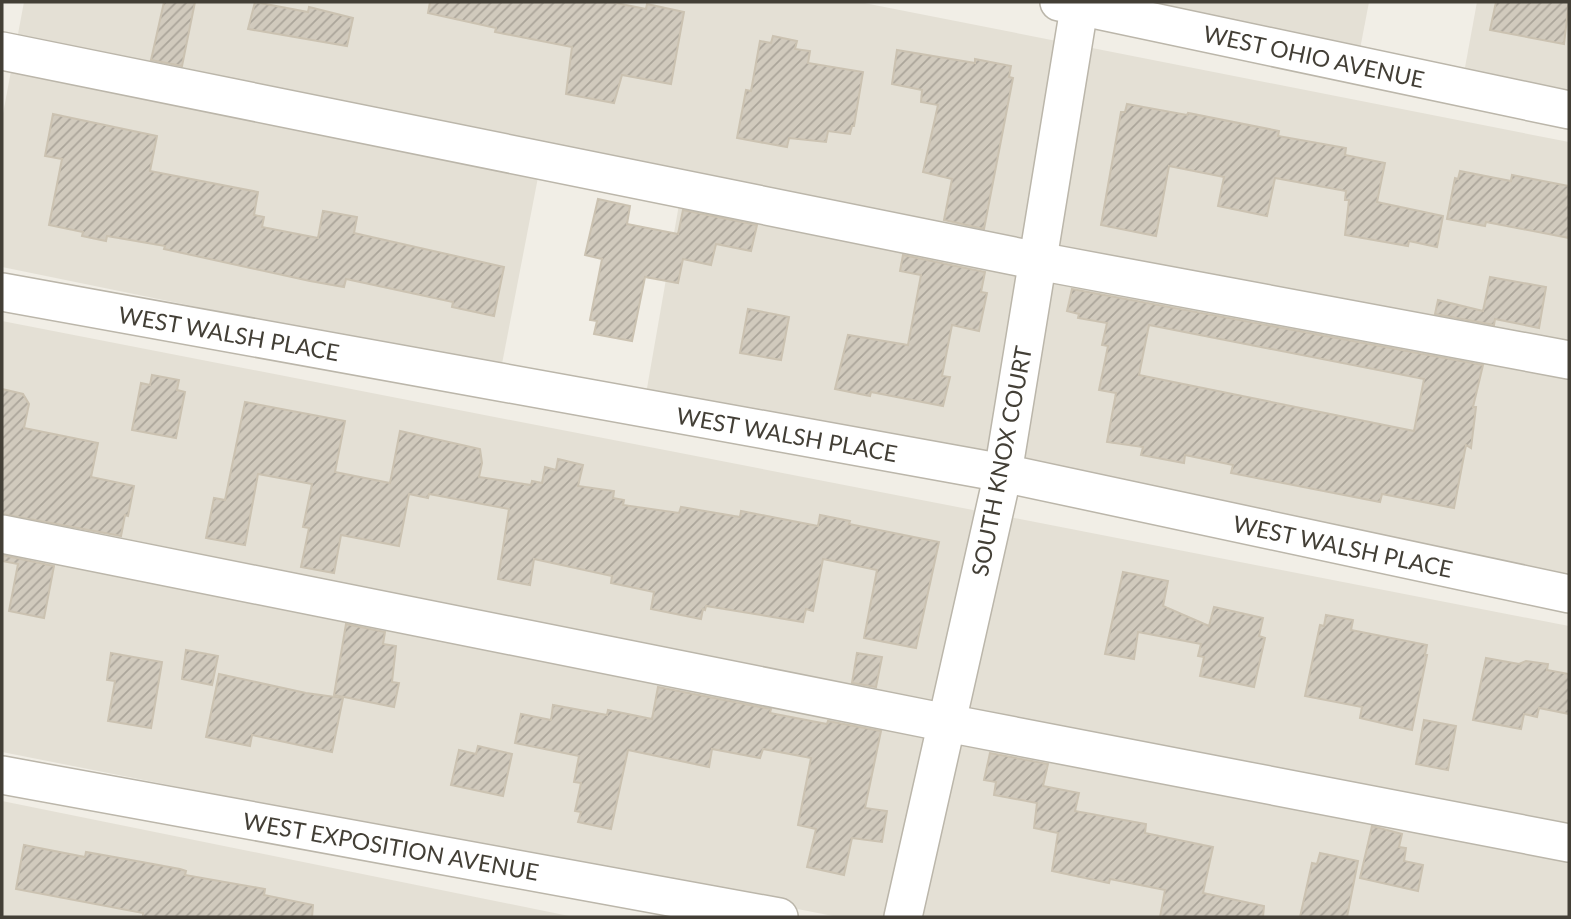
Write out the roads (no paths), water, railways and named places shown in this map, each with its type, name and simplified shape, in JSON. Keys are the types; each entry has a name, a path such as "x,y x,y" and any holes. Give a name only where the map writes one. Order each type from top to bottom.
{"street":[{"name":"WEST OHIO AVENUE","path":"1073,3 1569,110"},
{"name":"SOUTH KNOX COURT","path":"903,917 1003,473 1038,261 1073,3"},
{"path":"2,51 1038,261 1569,360"},
{"name":"WEST WALSH PLACE","path":"2,292 1003,473 1569,594"},
{"path":"2,534 947,723 1569,843"},
{"name":"WEST EXPOSITION AVENUE","path":"2,775 779,917"}]}
